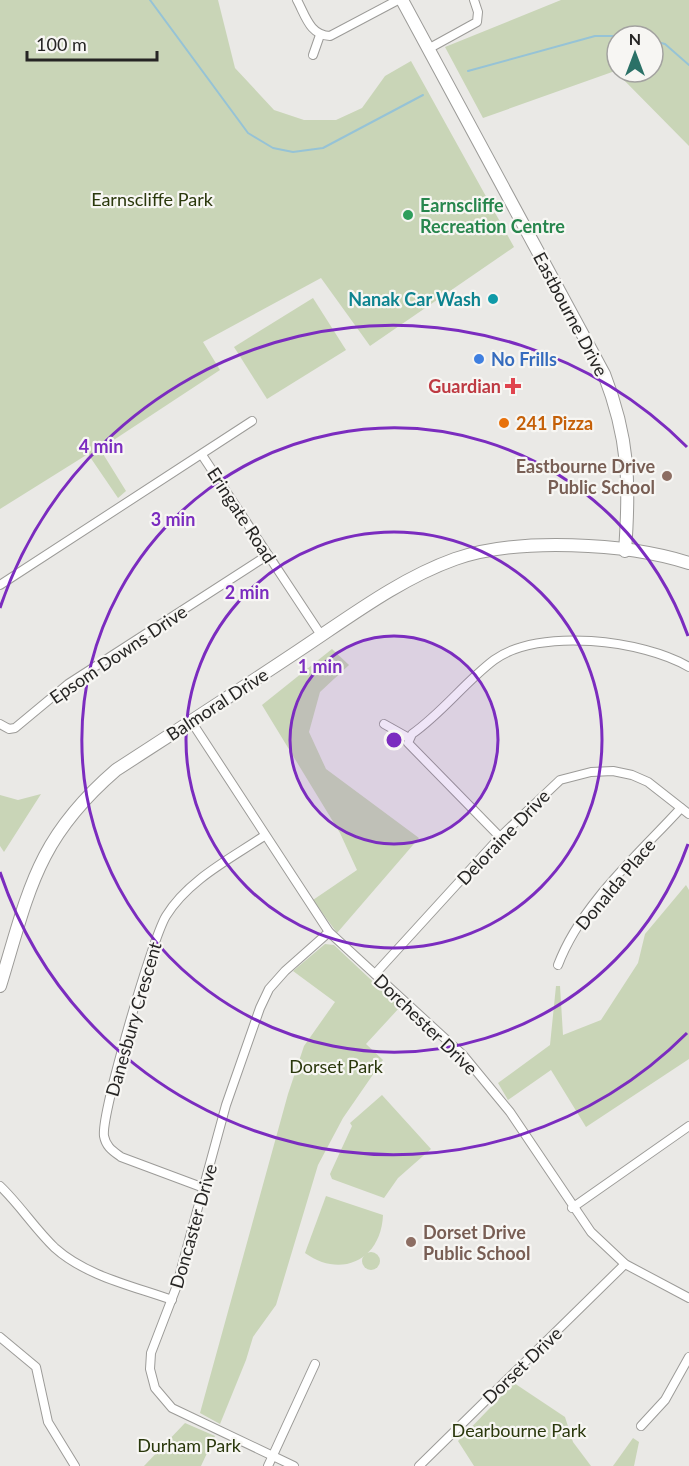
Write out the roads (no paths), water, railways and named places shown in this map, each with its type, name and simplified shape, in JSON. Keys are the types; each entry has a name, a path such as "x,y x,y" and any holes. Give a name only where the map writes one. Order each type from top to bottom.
{"street":[{"path":"297,0 313,30 320,35 330,36 400,0"},
{"name":"Eastbourne Drive","path":"400,0 429,49 594,355 612,395 621,422 627,458 625,551"},
{"path":"429,49 477,22 478,12 474,0"},
{"path":"314,56 320,35"},
{"path":"0,585 252,421"},
{"name":"Eringate Road","path":"202,455 321,635"},
{"name":"Balmoral Drive","path":"0,986 35,873 63,824 88,794 116,770 403,584 455,559 507,547 538,545 625,551 689,563"},
{"name":"Epsom Downs Drive","path":"0,724 9,729 15,728 68,684 268,555"},
{"path":"409,738 493,661 522,645 543,641 623,645 662,653 689,667"},
{"name":"Dorchester Drive","path":"191,721 264,836 329,932 463,1055 496,1093 572,1208 591,1232 625,1264 689,1298"},
{"path":"384,724 409,738 411,748 500,837"},
{"name":"Deloraine Drive","path":"375,974 500,837 560,780 591,772 613,771 632,775 648,782 689,814"},
{"name":"Donalda Place","path":"558,965 566,943 599,898 681,808"},
{"name":"Danesbury Crescent","path":"204,1188 121,1157 110,1149 105,1139 105,1115 148,965 166,916 197,881 264,836"},
{"name":"Doncaster Drive","path":"294,1466 172,1408 155,1388 150,1369 151,1353 172,1300 239,1062 260,1008 269,989 285,971 329,932"},
{"path":"572,1208 689,1125"},
{"path":"0,1186 55,1248 75,1262 100,1274 172,1300"},
{"name":"Dorset Drive","path":"419,1466 625,1264"},
{"path":"0,1337 36,1367 48,1422 75,1466"},
{"path":"641,1426 665,1400 689,1357"},
{"path":"268,1466 315,1364"}],"waterway":[{"path":"150,0 248,133 273,148 293,152 323,148 423,95"},
{"path":"468,71 595,36 605,36"},
{"path":"665,44 689,65"}],"place":[{"name":"Earnscliffe Recreation Centre","path":"408,215"},
{"name":"Nanak Car Wash","path":"493,299"},
{"name":"No Frills","path":"479,359"},
{"name":"Guardian","path":"513,386"},
{"name":"241 Pizza","path":"504,423"},
{"name":"Eastbourne Drive Public School","path":"667,476"},
{"name":"Dorset Drive Public School","path":"411,1242"}],"park label":[{"name":"Earnscliffe Park","path":"152,199"},
{"name":"Dorset Park","path":"336,1066"},
{"name":"Dearbourne Park","path":"519,1430"},
{"name":"Durham Park","path":"189,1445"}]}
